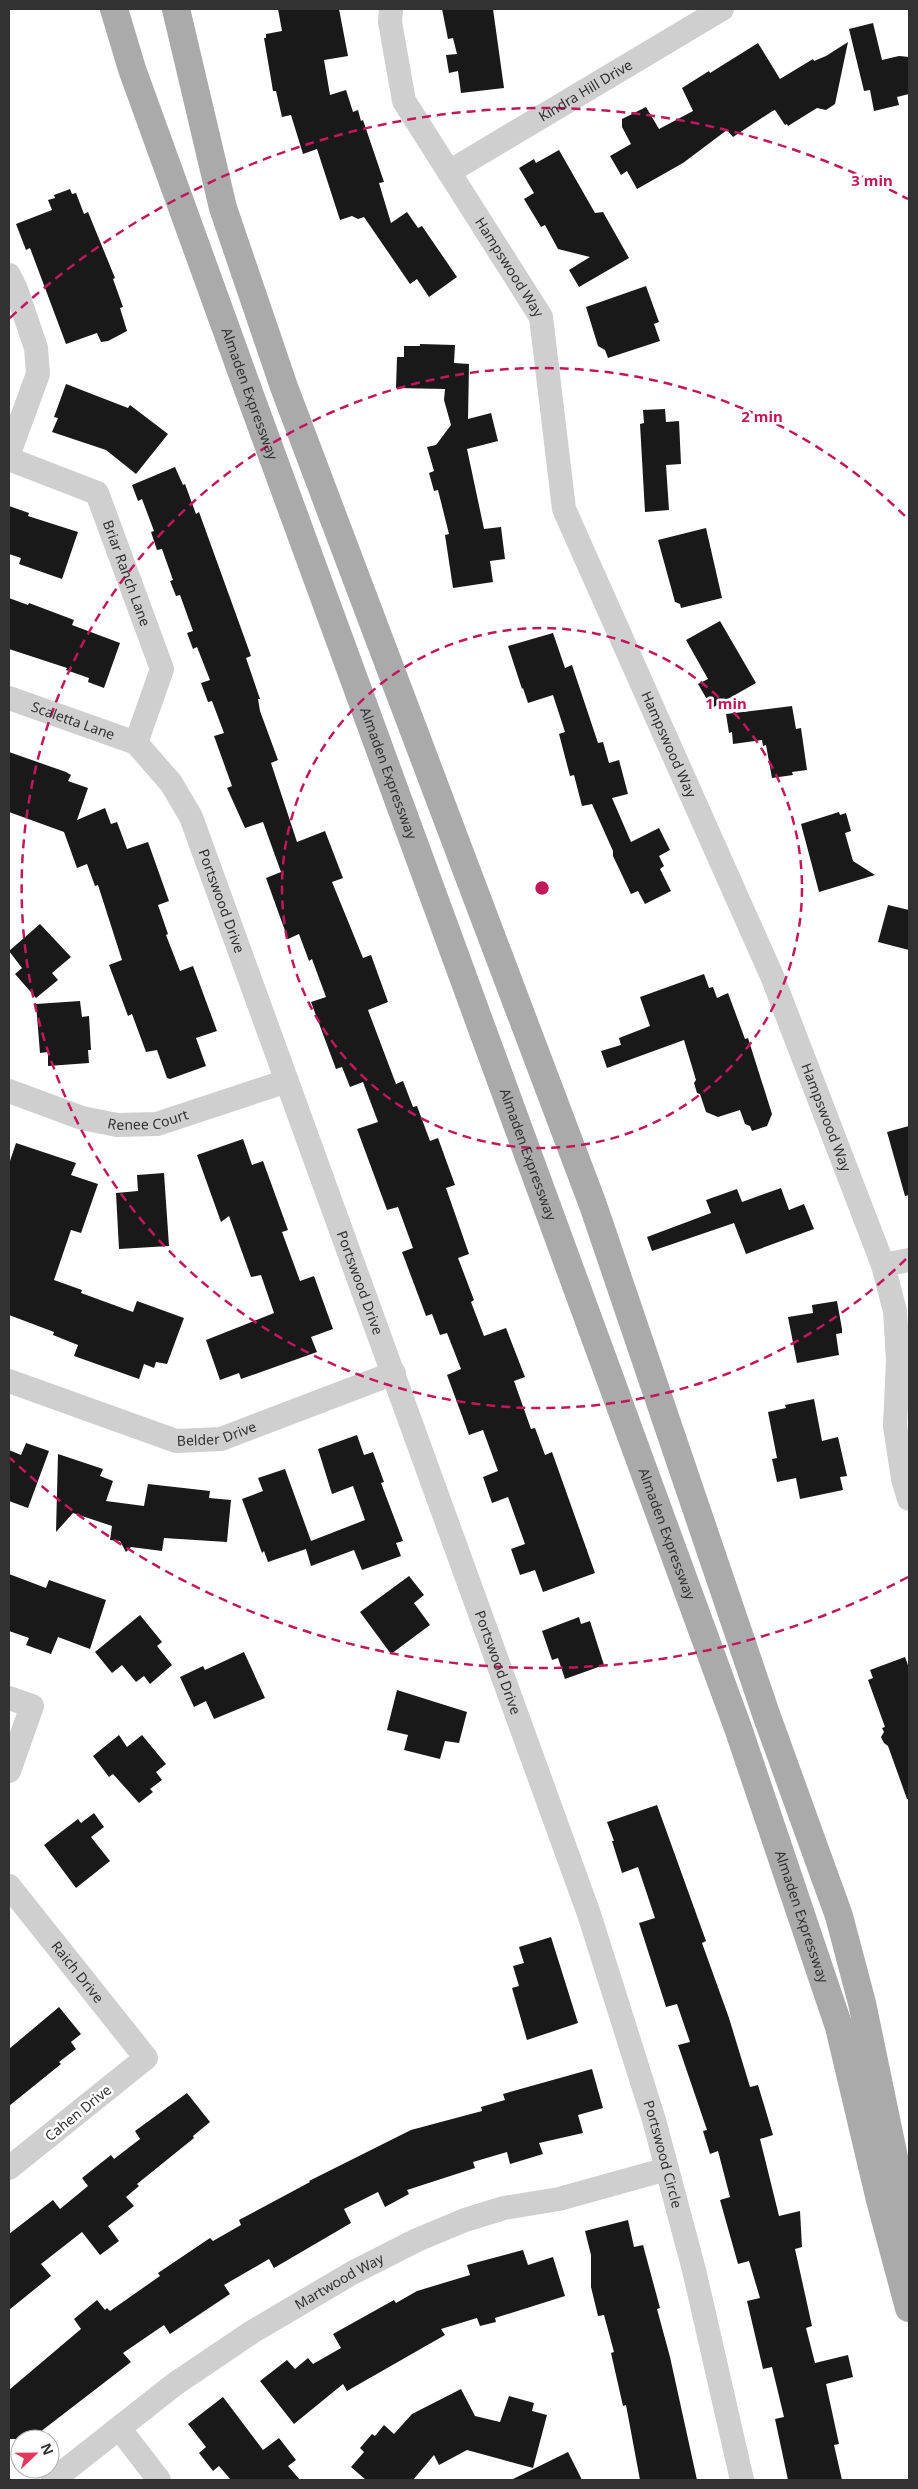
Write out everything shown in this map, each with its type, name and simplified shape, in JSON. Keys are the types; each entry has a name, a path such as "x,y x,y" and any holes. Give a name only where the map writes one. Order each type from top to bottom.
{"main road":[{"name":"Almaden Expressway","path":"114,9 132,69 250,395 738,1728 839,2026 880,2200 909,2308"},
{"path":"176,9 224,208 284,387 592,1205 766,1714 839,1916 862,2003 897,2172 909,2258"}],"street":[{"name":"Hampswood Way","path":"391,9 390,22 404,102 541,317 564,509 772,976 883,1265 895,1311 898,1360 895,1426 903,1479 909,1500"},
{"name":"Kindra Hill Drive","path":"449,172 722,9"},
{"path":"9,276 36,348 38,374 9,453"},
{"name":"Briar Ranch Lane","path":"9,459 97,493 162,669 136,743"},
{"name":"Scaletta Lane","path":"9,698 136,743"},
{"name":"Portswood Drive","path":"136,743 171,784 191,817 561,1834"},
{"name":"Renee Court","path":"9,1091 82,1118 117,1125 157,1124 286,1081"},
{"path":"883,1265 909,1260"},
{"name":"Belder Drive","path":"9,1381 176,1441 221,1439 394,1374"},
{"path":"9,1698 32,1706 9,1771"},
{"name":"Portswood Circle","path":"561,1834 592,1923 667,2169 694,2270 742,2480"},
{"name":"Raich Drive","path":"9,1886 146,2058"},
{"name":"Cahen Drive","path":"9,2168 146,2058"},
{"name":"Martwood Way","path":"53,2480 175,2384 252,2332 352,2272 417,2240 465,2220 504,2208 559,2199 667,2169"},
{"path":"119,2428 159,2480"}],"building":[{"path":"278,9 339,9 348,56 324,60 330,95 346,90 353,112 358,110 361,121 363,120 384,182 379,183 391,223 407,212 418,228 422,226 457,277 429,297 417,279 410,284 364,217 358,219 352,216 340,220 317,149 303,154 291,115 282,117 276,91 273,91 264,38 266,38 266,34 282,31"},
{"path":"442,9 493,9 504,88 461,93 458,71 449,73 446,55 457,54 453,38 448,39"},
{"path":"873,23 882,60 899,56 909,57 909,94 897,97 899,105 874,111 870,90 864,91 849,29"},
{"path":"848,42 835,104 826,110 817,108 788,126 787,124 785,125 775,110 733,137 727,130 683,163 637,189 627,171 621,175 610,156 631,144 622,127 622,119 646,107 659,129 693,111 682,88 758,43 780,79 813,59 814,61 826,56"},
{"path":"559,150 595,213 603,212 629,258 579,287 569,270 590,257 558,249 545,225 541,227 524,199 534,193 519,168 534,159 536,163"},
{"path":"70,189 72,194 76,193 84,214 88,212 115,278 113,279 123,307 120,308 127,331 108,341 101,342 97,333 66,344 30,248 26,250 16,224 52,210 48,200 55,198 54,195"},
{"path":"646,286 659,322 654,324 660,341 608,358 605,350 598,346 586,307"},
{"path":"420,344 455,345 454,363 469,364 468,419 491,413 498,441 467,449 484,529 501,527 505,559 490,561 493,582 453,588 445,535 449,534 438,490 434,491 429,473 434,471 427,447 436,445 451,425 444,400 445,389 396,388 397,357 404,357 404,346 420,346"},
{"path":"66,384 128,408 130,405 168,434 136,474 106,450 52,432 58,418 54,417"},
{"path":"665,409 666,422 679,421 681,464 666,465 669,510 645,512 640,424 644,423 643,410"},
{"path":"175,467 183,485 185,484 196,514 199,512 251,656 246,658 260,699 258,699 260,711 278,760 271,763 297,842 325,831 343,878 332,882 363,958 371,955 388,1002 368,1010 396,1084 403,1081 413,1107 417,1106 430,1141 438,1138 455,1185 446,1188 469,1254 458,1258 474,1300 471,1302 484,1336 506,1328 525,1377 514,1381 531,1429 535,1428 545,1455 552,1452 595,1573 543,1592 535,1570 520,1575 511,1549 525,1544 508,1497 492,1503 483,1477 498,1471 483,1430 469,1435 447,1375 461,1369 447,1333 440,1335 432,1314 426,1316 402,1252 413,1248 398,1207 387,1210 357,1129 378,1122 363,1082 350,1087 342,1067 336,1069 311,1002 326,997 312,959 309,961 299,934 288,939 266,878 281,872 263,822 245,828 227,788 232,786 214,736 224,733 212,701 208,702 201,683 210,680 197,647 193,649 187,633 193,631 180,595 176,596 170,581 173,580 162,549 157,550 151,532 154,531 142,499 138,501 132,485"},
{"path":"9,506 29,513 28,516 78,532 62,579 19,564 21,558 9,554"},
{"path":"706,528 722,598 681,608 680,604 675,602 658,540"},
{"path":"9,598 28,605 29,603 74,620 72,625 120,643 104,688 88,682 89,678 66,670 67,668 9,649"},
{"path":"720,621 756,683 712,708 698,684 708,679 686,640"},
{"path":"553,633 565,668 572,665 598,743 603,742 609,763 619,760 628,794 612,798 631,842 659,828 670,850 659,856 664,866 660,869 671,891 645,904 638,891 631,894 592,804 582,806 574,775 570,776 559,734 565,732 553,695 528,703 522,689 508,646"},
{"path":"792,706 796,729 801,728 807,770 792,772 793,775 772,778 766,745 763,746 762,740 733,744 732,732 729,733 726,714"},
{"path":"9,752 66,772 71,775 68,781 88,788 77,820 105,808 111,824 117,822 127,849 148,842 169,901 158,905 168,934 166,935 180,971 193,966 217,1031 196,1038 206,1066 170,1079 167,1078 157,1050 146,1052 132,1014 128,1016 109,965 122,960 98,885 95,886 87,864 77,868 64,832 9,812"},
{"path":"839,812 840,815 846,813 851,831 845,833 853,861 875,875 819,892 801,824"},
{"path":"888,905 909,910 909,950 878,942"},
{"path":"40,924 71,957 52,973 58,980 36,998 15,974 22,968 9,951"},
{"path":"704,974 709,988 713,987 717,998 728,993 745,1039 748,1038 772,1114 767,1126 752,1131 750,1126 745,1124 740,1110 718,1117 706,1112 700,1094 697,1093 694,1083 696,1080 684,1040 607,1068 601,1051 621,1045 619,1038 650,1026 640,997"},
{"path":"80,1001 82,1017 89,1016 91,1050 88,1050 89,1063 48,1066 48,1052 40,1053 36,1004"},
{"path":"909,1126 909,1195 905,1196 887,1132"},
{"path":"243,1139 252,1165 263,1161 288,1230 282,1232 300,1281 314,1276 333,1329 311,1337 317,1352 241,1379 239,1373 220,1380 206,1340 274,1313 261,1275 251,1277 229,1216 221,1222 197,1155"},
{"path":"16,1143 76,1163 71,1175 98,1184 81,1233 71,1230 54,1280 82,1290 81,1293 133,1312 137,1301 184,1318 167,1364 156,1362 154,1368 144,1364 139,1379 74,1356 78,1345 53,1335 54,1332 9,1315 9,1164"},
{"path":"164,1173 169,1246 119,1249 116,1193 138,1191 137,1175"},
{"path":"781,1188 789,1210 804,1204 814,1229 746,1254 734,1223 652,1251 647,1237 711,1213 706,1200 737,1189 742,1202"},
{"path":"837,1301 842,1329 842,1333 836,1334 839,1355 797,1363 788,1317 813,1313 812,1305"},
{"path":"814,1399 822,1441 838,1437 847,1476 840,1477 843,1490 800,1499 796,1478 777,1482 772,1459 777,1458 768,1412 786,1408 785,1405"},
{"path":"357,1435 364,1455 373,1452 384,1482 381,1483 403,1541 396,1543 401,1556 362,1570 354,1550 311,1566 306,1549 268,1562 264,1551 262,1553 242,1499 263,1491 258,1478 285,1469 311,1541 365,1520 353,1486 332,1494 318,1449"},
{"path":"26,1443 49,1451 28,1508 9,1501 9,1450 21,1455"},
{"path":"58,1454 103,1469 100,1476 113,1481 106,1501 144,1506 148,1484 210,1491 209,1498 231,1500 227,1542 164,1538 162,1551 131,1547 126,1552 120,1541 110,1540 112,1526 73,1513 56,1532"},
{"path":"9,1574 46,1588 49,1580 106,1600 90,1649 58,1637 51,1654 26,1645 29,1638 9,1631"},
{"path":"409,1576 424,1595 414,1603 430,1625 391,1654 360,1612"},
{"path":"140,1615 162,1642 157,1646 172,1665 150,1684 144,1676 136,1682 122,1665 112,1673 95,1652"},
{"path":"579,1617 581,1624 590,1621 604,1665 565,1679 558,1658 552,1660 542,1631"},
{"path":"244,1652 265,1698 214,1719 206,1701 194,1707 180,1677 203,1666 205,1670"},
{"path":"905,1657 909,1668 909,1799 907,1799 888,1746 881,1737 884,1732 882,1728 885,1727 868,1680 873,1678 870,1670"},
{"path":"397,1690 467,1712 459,1743 445,1741 440,1759 404,1750 408,1735 387,1730"},
{"path":"119,1735 127,1747 142,1735 166,1764 156,1772 162,1780 150,1789 153,1792 139,1803 113,1774 109,1777 93,1756"},
{"path":"657,1805 706,1941 702,1943 729,2018 750,2087 758,2085 773,2135 760,2139 779,2216 800,2211 802,2247 795,2249 812,2326 806,2328 815,2363 848,2355 853,2377 826,2384 839,2444 834,2445 842,2480 788,2480 775,2419 784,2417 772,2367 763,2369 747,2301 760,2298 749,2261 738,2264 720,2200 730,2197 718,2151 710,2154 703,2131 707,2130 678,2045 690,2042 677,2004 666,2007 639,1923 655,1918 638,1867 622,1873 612,1841 614,1841 607,1822"},
{"path":"94,1813 104,1827 91,1837 110,1861 76,1888 44,1845 78,1819 81,1823"},
{"path":"551,1937 578,2023 527,2040 512,1988 519,1986 513,1966 524,1963 519,1947"},
{"path":"59,2007 81,2034 71,2042 76,2049 59,2062 61,2064 9,2106 9,2049"},
{"path":"592,2069 603,2108 578,2115 583,2133 539,2143 543,2154 510,2164 507,2152 473,2162 475,2168 407,2190 409,2194 385,2207 378,2192 344,2209 351,2223 274,2268 269,2259 224,2285 230,2294 170,2334 164,2325 123,2353 131,2362 44,2429 10,2429 9,2439 9,2390 81,2329 74,2319 97,2300 105,2310 107,2308 110,2311 160,2276 158,2273 210,2238 213,2241 241,2225 239,2220 309,2181 411,2130 482,2111 481,2107 505,2100 503,2094"},
{"path":"187,2093 210,2122 193,2136 194,2138 137,2184 139,2186 126,2197 134,2206 108,2226 119,2241 100,2255 82,2232 41,2264 51,2276 9,2310 9,2234 53,2200 60,2209 88,2186 82,2178 111,2155 114,2159 140,2139 135,2131"},
{"path":"628,2220 634,2247 643,2245 660,2308 657,2309 670,2357 697,2480 640,2480 626,2405 623,2406 611,2353 614,2352 604,2315 598,2316 591,2287 591,2255 585,2231"},
{"path":"523,2250 528,2265 553,2257 565,2296 495,2318 496,2322 480,2326 477,2318 441,2329 445,2335 347,2391 343,2384 294,2424 260,2381 287,2360 295,2369 308,2358 313,2364 341,2348 333,2334 394,2300 396,2303 417,2291 470,2275 467,2265"},
{"path":"461,2389 475,2416 500,2422 509,2396 534,2403 532,2411 547,2415 533,2468 467,2450 439,2465 434,2455 413,2480 366,2480 351,2467 364,2452 360,2448 372,2434 375,2436 384,2425 394,2434 412,2414"},
{"path":"223,2397 263,2450 279,2438 296,2460 288,2466 300,2480 231,2480 219,2466 213,2471 199,2453 206,2447 188,2424"},
{"path":"568,2452 582,2480 511,2480"}]}
